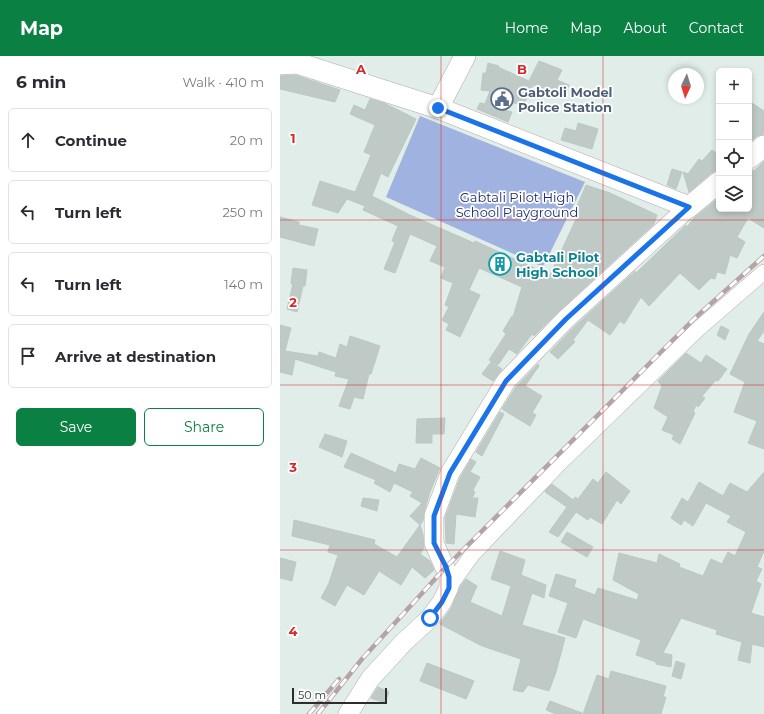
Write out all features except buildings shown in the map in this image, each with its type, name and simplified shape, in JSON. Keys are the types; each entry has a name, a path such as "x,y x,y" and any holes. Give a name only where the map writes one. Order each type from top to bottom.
{"main road":[{"path":"438,108 465,56"},
{"path":"280,64 296,63 438,108 689,207 716,184"},
{"path":"752,156 764,146"}],"street":[{"path":"449,588 449,577 446,567 434,543 434,516 450,473 506,381 566,319 689,207"},
{"path":"348,714 370,679 403,643 430,618 442,602 449,588 472,554 553,470 697,330 764,272"}],"green space":[{"name":"Gabtali Pilot High School Playground","path":"420,116 585,182 543,267 386,197"}],"railway":[{"path":"318,714 362,659 446,567 695,318 764,256"},
{"path":"309,714 339,679"}],"place":[{"name":"Gabtoli Model Police Station","path":"502,99"},
{"name":"Gabtali Pilot High School","path":"500,264"}],"route":[{"path":"430,618 442,602 449,588 449,577 446,567 434,543 434,516 450,473 506,381 566,319 689,207 438,108"}]}
